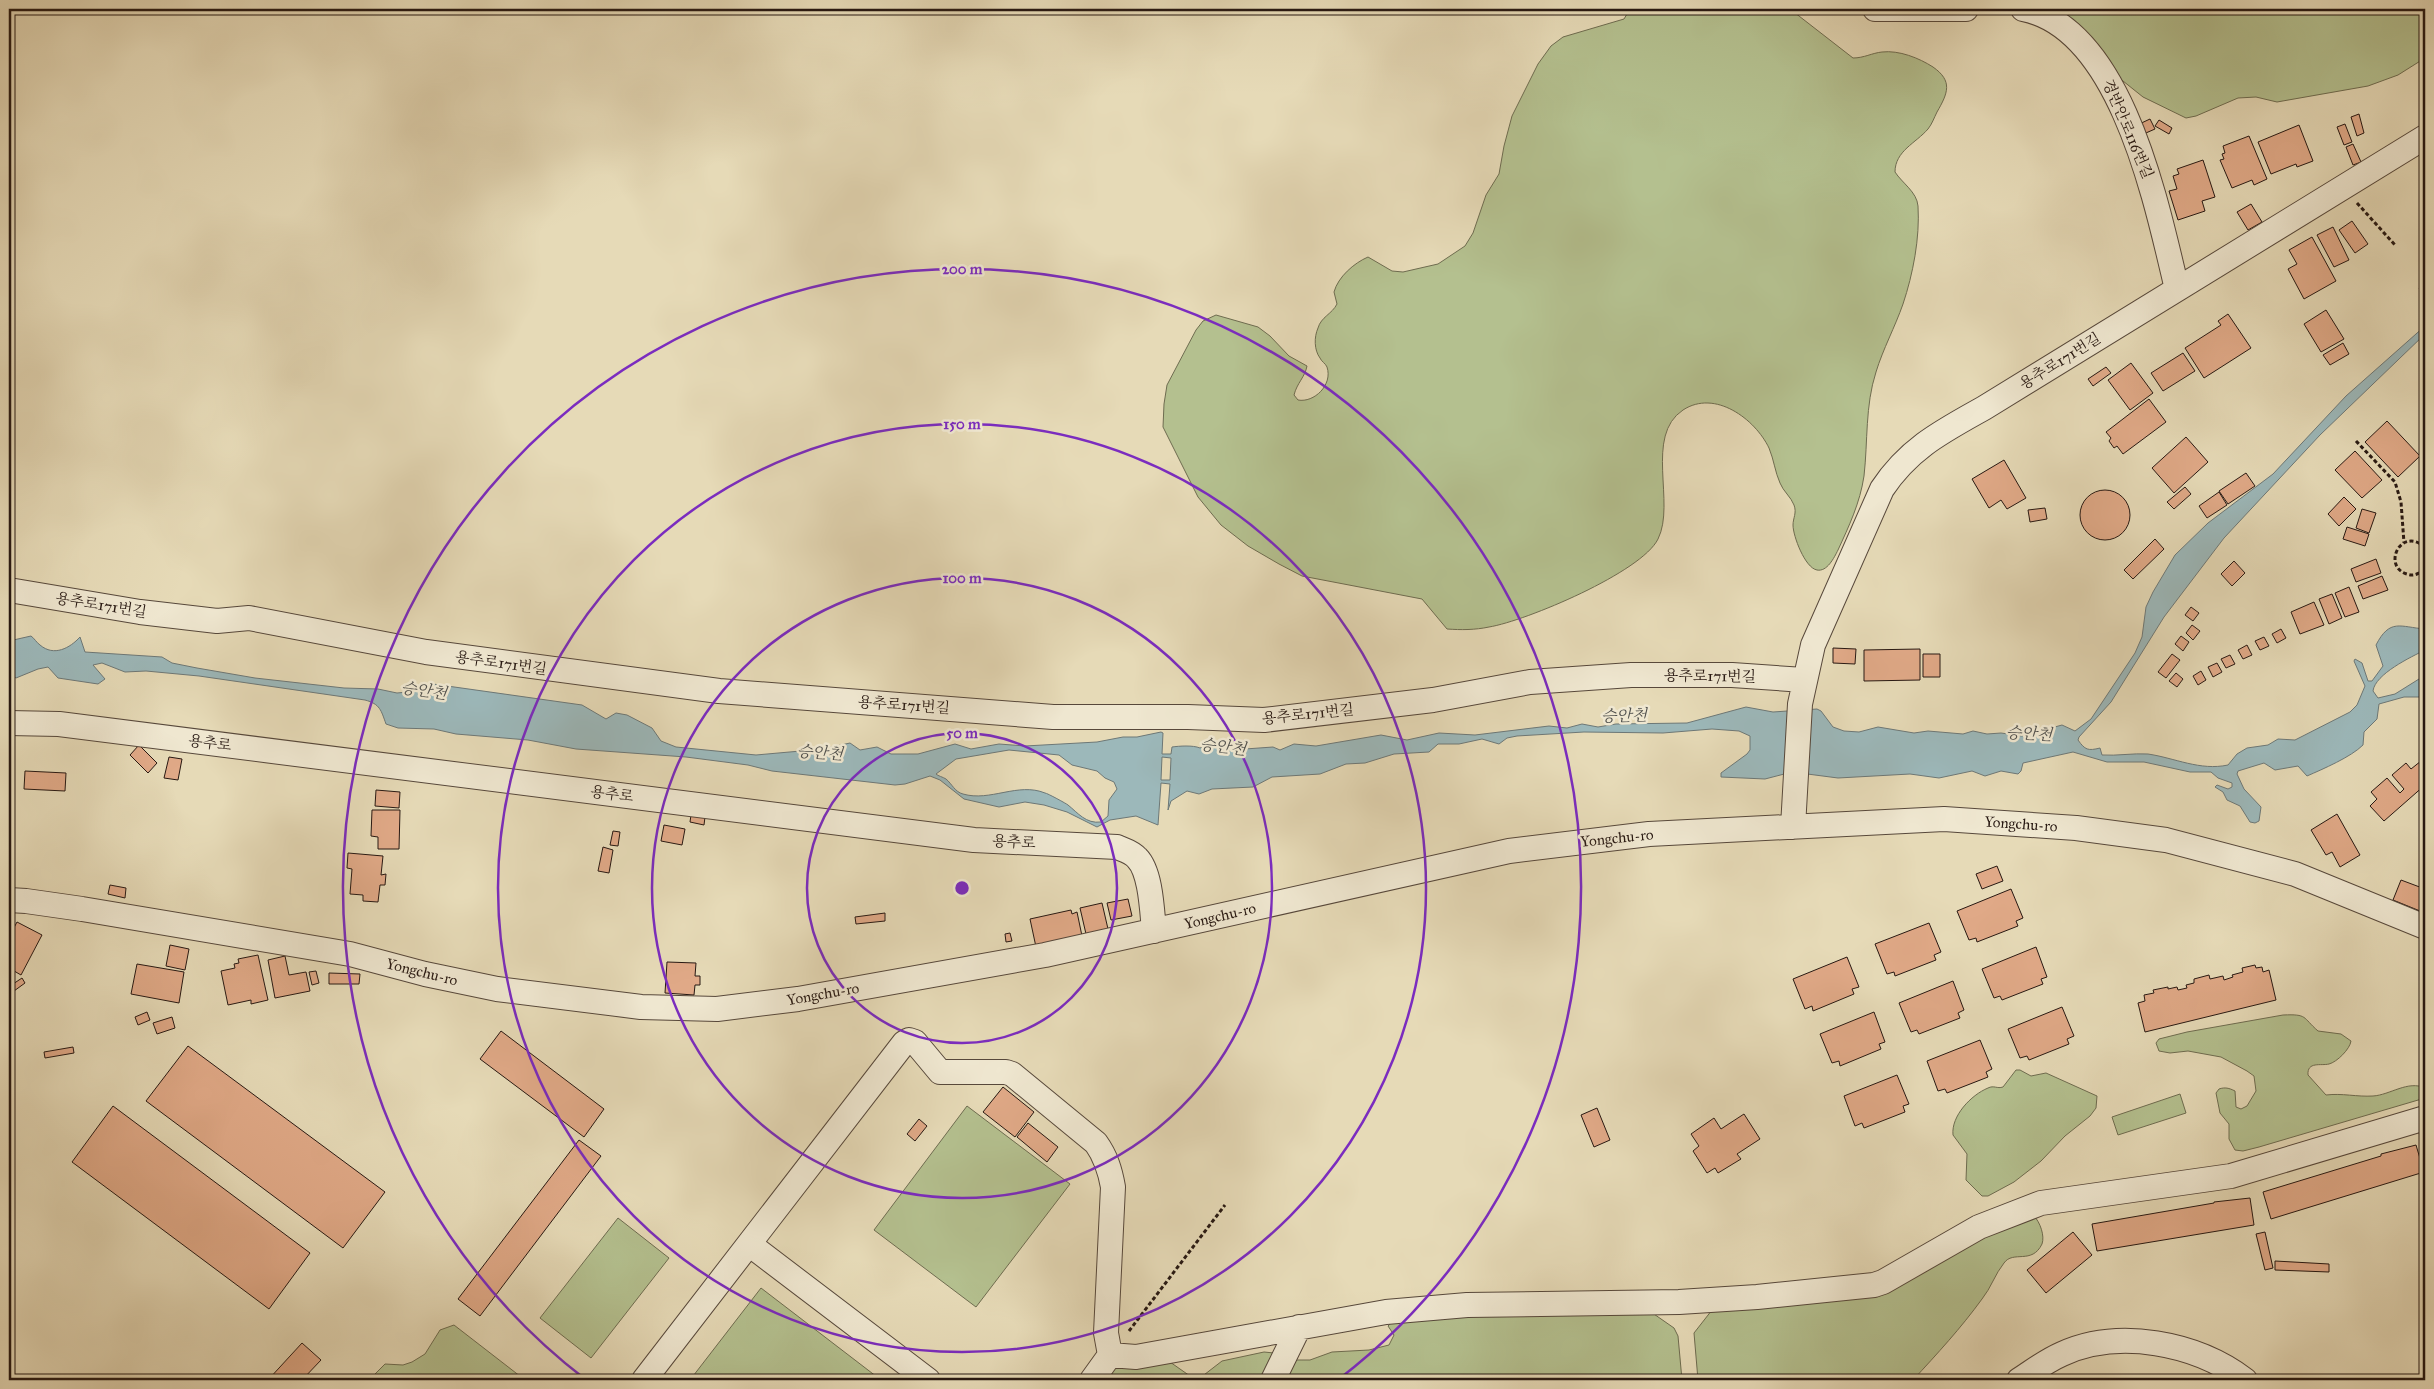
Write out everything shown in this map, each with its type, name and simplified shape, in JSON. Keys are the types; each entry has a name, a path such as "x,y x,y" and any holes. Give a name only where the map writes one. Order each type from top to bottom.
{"street":[{"path":"1875,9 1966,9"},
{"name":"경반안로116번길","path":"2023,9 2036,11 2055,21 2073,35 2088,51 2110,83 2127,119 2154,190 2177,289"},
{"name":"용추로171번길","path":"1794,827 1800,704 1812,645 1882,489 1911,453 1935,436 1984,408 2425,137"},
{"name":"용추로171번길","path":"9,590 140,612 217,621 249,618 426,652 719,691 1053,717 1188,717 1264,720 1433,700 1530,682 1631,675 1732,675 1804,680"},
{"name":"용추로","path":"9,723 59,724 974,840 1117,847 1132,853 1143,866 1151,900 1154,931"},
{"name":"Yongchu-ro","path":"9,900 63,906 322,948 497,989 642,1007 684,1010 726,1008 798,999 1045,955 1508,851 1649,834 1944,819 2076,828 2166,840 2295,874 2425,927"},
{"path":"644,1380 904,1043 909,1040 915,1042 940,1072 1006,1072 1012,1074 1102,1151 1111,1172 1113,1187 1106,1316 1110,1355 1092,1380"},
{"path":"1110,1355 1136,1357 1386,1312 1468,1305 1680,1302 1757,1297 1874,1285 1883,1282 1979,1227 2041,1203 2231,1176 2425,1118"},
{"path":"749,1244 928,1380"},
{"path":"1273,1380 1299,1327"},
{"path":"2019,1380 2063,1353 2115,1341 2137,1341 2160,1344 2207,1358 2228,1368 2245,1380"}],"path":[{"path":"2344,187 2395,245"},
{"path":"2356,441 2395,482 2401,502 2404,543"},
{"path":"2425,547 2415,541 2404,543 2400,546 2395,556 2397,566 2405,574 2421,573 2425,569"},
{"path":"1110,1355 1225,1204"}],"green space":[{"path":"1630,9 1790,9 1853,58 1882,52 1902,53 1933,67 1944,77 1946,82 1947,88 1944,99 1931,125 1902,153 1896,165 1895,172 1917,201 1918,231 1915,256 1903,304 1872,385 1868,411 1864,476 1860,496 1850,523 1832,560 1824,569 1817,570 1808,564 1804,558 1797,544 1794,530 1794,505 1781,486 1769,448 1763,437 1733,410 1721,405 1708,403 1695,404 1683,410 1671,422 1665,436 1663,453 1663,524 1658,539 1648,552 1630,566 1581,593 1506,623 1479,629 1447,629 1422,599 1302,576 1248,546 1221,525 1198,497 1163,427 1167,385 1196,330 1203,321 1216,315 1258,327 1270,336 1289,356 1307,366 1294,395 1298,400 1310,399 1316,396 1325,386 1328,374 1326,366 1317,351 1316,335 1319,324 1337,304 1334,292 1343,276 1357,263 1368,257 1392,271 1403,272 1438,264 1465,246 1473,233 1486,195 1499,174 1512,116 1538,64 1551,46 1563,37 1624,19"},
{"path":"2051,9 2425,9 2425,58 2398,75 2368,86 2277,102 2256,97 2238,98 2196,116 2186,118 2143,97 2123,81"},
{"path":"2283,1015 2304,1017 2318,1031 2341,1034 2351,1041 2346,1051 2336,1061 2329,1064 2312,1066 2308,1071 2308,1075 2326,1095 2373,1096 2406,1087 2419,1086 2425,1088 2425,1098 2259,1147 2243,1151 2235,1150 2229,1139 2229,1124 2220,1113 2216,1093 2219,1089 2223,1088 2235,1091 2236,1107 2241,1109 2247,1106 2256,1091 2254,1076 2221,1057 2188,1051 2170,1053 2159,1051 2156,1043 2159,1039 2187,1032"},
{"path":"2016,1070 2031,1076 2046,1073 2097,1096 2096,1108 2090,1116 2065,1136 2041,1161 2014,1182 1988,1196 1982,1196 1966,1180 1967,1154 1953,1135 1953,1128 1963,1107 1969,1101 1988,1088 2003,1087"},
{"path":"2180,1094 2186,1113 2118,1135 2112,1117"},
{"path":"967,1106 1070,1184 976,1307 874,1230"},
{"path":"2034,1216 2040,1225 2043,1237 2042,1244 2038,1250 2028,1256 2008,1259 2004,1263 1974,1310 1949,1341 1913,1380 1698,1380 1694,1333 1712,1310 1874,1289 1979,1230"},
{"path":"618,1218 669,1258 591,1358 540,1318"},
{"path":"761,1288 881,1380 690,1380"},
{"path":"1651,1312 1674,1328 1678,1336 1682,1380 1278,1380 1292,1360 1310,1360 1332,1352 1369,1350 1389,1345 1394,1335 1388,1326 1397,1317"},
{"path":"454,1325 525,1380 369,1380 385,1364 403,1365 425,1354 440,1330"},
{"path":"1264,1352 1274,1353 1268,1380 1098,1380 1107,1368 1170,1362 1190,1376 1200,1378 1222,1361"}],"water":[{"name":"승안천","path":"2425,326 2425,334 2320,435 2224,538 2164,617 2111,702 2078,740 2087,749 2100,748 2102,755 2148,754 2198,765 2228,765 2237,754 2247,748 2268,745 2278,739 2295,740 2350,712 2357,705 2365,686 2354,661 2355,659 2362,663 2368,681 2372,681 2383,666 2376,645 2386,631 2396,626 2425,629 2425,650 2387,672 2380,678 2373,691 2378,698 2395,694 2419,679 2425,684 2425,697 2404,697 2379,704 2377,719 2364,732 2363,745 2358,749 2307,776 2298,766 2275,770 2264,763 2238,771 2237,774 2244,789 2261,807 2259,821 2255,823 2250,822 2240,806 2227,800 2223,792 2215,787 2217,785 2228,789 2232,787 2232,783 2218,778 2211,772 2190,772 2144,762 2107,762 2073,752 2023,763 2018,774 2001,771 1985,776 1972,771 1939,778 1910,774 1838,778 1792,772 1765,779 1721,777 1721,773 1750,750 1750,736 1739,731 1712,729 1663,733 1584,732 1517,736 1507,738 1499,744 1482,739 1459,744 1438,744 1429,752 1394,754 1365,763 1346,764 1320,774 1272,777 1253,787 1212,789 1199,794 1187,791 1171,801 1168,810 1170,784 1161,783 1158,825 1136,816 1110,820 1097,827 1067,812 1044,805 1025,802 999,807 964,799 940,780 930,776 905,784 895,785 772,771 748,765 686,757 576,749 528,740 456,734 434,729 398,728 386,724 379,708 374,703 365,700 199,676 146,671 125,672 102,663 93,665 105,679 98,684 58,678 48,667 16,678 9,674 9,641 31,636 45,649 56,651 67,648 80,637 85,652 162,657 172,663 255,678 344,688 378,689 397,693 418,691 433,684 582,705 606,719 616,713 627,715 652,728 661,741 676,747 756,755 823,749 850,743 860,750 877,747 891,754 918,754 955,744 971,749 999,744 1025,746 1097,742 1161,732 1163,733 1162,754 1171,754 1172,747 1190,746 1200,748 1208,745 1231,750 1273,747 1280,750 1294,744 1316,746 1381,735 1407,740 1439,733 1475,735 1549,726 1567,728 1582,724 1598,727 1616,724 1687,723 1746,707 1773,712 1817,709 1821,711 1833,727 1844,731 1859,732 1878,727 1914,733 1928,731 1963,734 1973,731 1987,734 2001,733 2022,736 2062,725 2075,731 2091,719 2135,653 2142,637 2146,607 2175,555 2208,523 2273,474 2346,396","holes":["1009,750 1059,755 1072,765 1097,771 1105,778 1114,782 1117,789 1109,800 1108,816 1101,822 1091,821 1047,793 1035,790 983,796 963,794 956,790 946,779 936,774 956,759","1162,757 1171,758 1170,780 1161,780"]}],"building":[{"path":"2359,114 2364,133 2357,136 2351,117"},
{"path":"2150,119 2155,129 2139,136 2135,126"},
{"path":"2159,120 2172,128 2169,134 2155,126"},
{"path":"2345,124 2352,142 2344,145 2337,127"},
{"path":"2299,125 2313,161 2297,167 2296,164 2271,174 2258,142"},
{"path":"2249,136 2267,179 2254,185 2252,180 2232,188 2220,160 2224,159 2222,154 2225,153 2223,146"},
{"path":"2353,144 2361,162 2353,165 2346,147"},
{"path":"2203,160 2215,197 2202,201 2205,211 2178,220 2169,191 2177,189 2173,176 2179,174 2177,169"},
{"path":"2251,204 2262,222 2248,230 2237,212"},
{"path":"2352,221 2368,244 2355,253 2339,230"},
{"path":"2333,227 2349,260 2334,267 2317,235"},
{"path":"2312,237 2336,281 2304,299 2288,269 2297,264 2289,250"},
{"path":"2425,283 2425,296 2419,288"},
{"path":"2326,310 2344,339 2321,352 2304,324"},
{"path":"2228,314 2251,348 2204,378 2185,348 2221,325 2218,321"},
{"path":"2343,343 2349,354 2330,365 2323,355"},
{"path":"2183,353 2195,371 2163,391 2151,373"},
{"path":"2131,363 2153,393 2130,410 2108,380"},
{"path":"2106,367 2111,373 2093,386 2088,379"},
{"path":"2149,399 2166,422 2123,454 2117,446 2114,448 2109,441 2111,438 2106,432"},
{"path":"2387,421 2420,456 2398,477 2365,442"},
{"path":"2186,437 2208,462 2174,493 2152,468"},
{"path":"2355,451 2382,480 2362,498 2335,470"},
{"path":"2004,460 2026,498 2007,509 2001,500 1989,508 1972,479"},
{"path":"2246,473 2255,486 2228,504 2219,491"},
{"path":"2185,487 2191,494 2174,509 2167,502"},
{"path":"2100,490 2110,490 2123,497 2130,510 2130,520 2123,533 2110,540 2100,540 2091,536 2084,529 2080,520 2080,510 2084,501 2091,494"},
{"path":"2219,492 2227,505 2207,518 2199,506"},
{"path":"2344,497 2356,509 2339,526 2328,514"},
{"path":"2045,508 2047,519 2030,522 2028,510"},
{"path":"2362,509 2376,513 2369,533 2356,528"},
{"path":"2347,527 2369,534 2365,546 2343,539"},
{"path":"2155,539 2164,549 2133,579 2124,570"},
{"path":"2376,559 2381,573 2356,582 2351,569"},
{"path":"2234,561 2245,573 2232,586 2221,574"},
{"path":"2382,576 2388,590 2363,599 2358,586"},
{"path":"2349,587 2359,612 2345,617 2335,593"},
{"path":"2332,594 2342,618 2329,624 2319,599"},
{"path":"2314,602 2324,625 2300,634 2291,612"},
{"path":"2191,607 2199,613 2193,621 2185,615"},
{"path":"2192,625 2200,631 2193,640 2186,633"},
{"path":"2281,629 2286,638 2277,643 2272,634"},
{"path":"2181,636 2189,642 2183,651 2175,644"},
{"path":"2264,637 2269,646 2260,650 2255,641"},
{"path":"2247,645 2252,655 2243,659 2238,650"},
{"path":"1833,648 1856,649 1855,664 1833,663"},
{"path":"1920,649 1920,680 1864,681 1864,650"},
{"path":"1923,654 1940,654 1940,677 1923,677"},
{"path":"2172,654 2180,660 2166,678 2158,672"},
{"path":"2230,655 2235,664 2226,668 2221,659"},
{"path":"2217,663 2222,672 2213,677 2208,667"},
{"path":"2201,671 2206,680 2198,685 2193,676"},
{"path":"2176,673 2183,679 2177,687 2169,681"},
{"path":"139,745 157,763 148,773 130,755"},
{"path":"169,757 182,759 178,780 164,778"},
{"path":"2421,761 2425,766 2425,785 2384,821 2370,806 2377,799 2371,792 2387,778 2400,793 2404,789 2392,775 2406,763 2411,769"},
{"path":"25,771 66,773 65,791 24,789"},
{"path":"376,790 400,792 399,808 375,806"},
{"path":"372,810 400,810 399,849 378,849 378,837 371,836"},
{"path":"2337,814 2360,855 2340,867 2332,852 2326,855 2311,830"},
{"path":"691,815 705,817 704,825 690,822"},
{"path":"664,825 685,829 682,845 661,841"},
{"path":"613,831 620,832 618,846 610,845"},
{"path":"603,847 613,850 609,873 598,871"},
{"path":"348,853 383,856 381,875 386,874 385,885 380,885 378,902 363,901 363,895 350,894 352,869 347,868"},
{"path":"1997,866 2003,881 1982,889 1976,874"},
{"path":"2401,880 2425,889 2425,913 2393,900"},
{"path":"110,885 126,888 125,898 108,894"},
{"path":"2011,889 2023,918 2016,921 2018,926 1977,942 1976,938 1969,940 1957,911"},
{"path":"1128,899 1132,916 1111,920 1107,903"},
{"path":"1102,903 1108,929 1086,934 1080,908"},
{"path":"1071,910 1072,914 1077,912 1082,936 1036,947 1030,919"},
{"path":"885,913 885,921 856,924 855,917"},
{"path":"17,922 42,935 21,975 9,968 9,937"},
{"path":"1929,923 1941,952 1934,955 1936,960 1895,976 1894,972 1887,974 1875,944"},
{"path":"1010,933 1012,941 1006,942 1005,934"},
{"path":"170,945 189,949 185,970 166,966"},
{"path":"2036,947 2047,977 2041,979 2043,984 2002,1000 2000,996 1994,998 1982,969"},
{"path":"258,955 268,1000 251,1004 251,1000 228,1005 221,971 235,968 234,964 239,963 238,959"},
{"path":"285,956 289,975 306,972 310,991 275,998 268,960"},
{"path":"1847,957 1859,987 1852,989 1854,994 1813,1011 1812,1006 1805,1009 1793,979"},
{"path":"667,962 696,963 695,976 700,976 700,985 695,985 694,995 665,993"},
{"path":"137,964 184,972 179,1003 131,994"},
{"path":"2255,965 2256,968 2262,967 2263,972 2269,970 2276,1000 2145,1032 2138,1003 2145,1001 2144,995 2154,993 2153,990 2168,987 2168,989 2177,987 2178,990 2187,988 2186,985 2194,983 2194,979 2209,975 2210,979 2223,976 2224,980 2233,977 2232,975 2243,972 2242,968"},
{"path":"316,971 319,983 312,985 309,972"},
{"path":"329,973 360,974 359,984 329,984"},
{"path":"22,978 25,983 14,991 10,986"},
{"path":"1953,981 1964,1010 1958,1013 1960,1018 1919,1034 1917,1030 1911,1032 1899,1003"},
{"path":"2062,1007 2074,1036 2067,1039 2069,1044 2029,1060 2027,1056 2020,1058 2008,1029"},
{"path":"147,1012 150,1020 138,1025 135,1017"},
{"path":"1874,1012 1885,1042 1879,1044 1881,1049 1840,1066 1839,1061 1832,1063 1820,1034"},
{"path":"172,1017 175,1028 157,1034 153,1023"},
{"path":"501,1031 604,1109 584,1137 480,1059"},
{"path":"1980,1040 1992,1069 1986,1072 1988,1077 1947,1093 1945,1089 1938,1091 1927,1061"},
{"path":"188,1046 385,1192 343,1248 146,1101"},
{"path":"73,1047 74,1053 45,1058 44,1052"},
{"path":"1897,1075 1909,1104 1903,1106 1905,1112 1864,1128 1862,1123 1855,1126 1844,1096"},
{"path":"1003,1087 1034,1112 1015,1137 983,1112"},
{"path":"113,1106 310,1253 269,1309 72,1162"},
{"path":"1597,1108 1610,1140 1594,1147 1581,1115"},
{"path":"1744,1114 1760,1139 1737,1154 1741,1159 1718,1173 1715,1168 1707,1173 1693,1151 1699,1146 1691,1134 1714,1118 1721,1129"},
{"path":"919,1119 927,1126 915,1141 907,1134"},
{"path":"1028,1123 1058,1147 1047,1162 1017,1137"},
{"path":"579,1140 601,1156 480,1316 458,1299"},
{"path":"2416,1145 2424,1172 2271,1219 2263,1192 2381,1156 2381,1154"},
{"path":"2250,1198 2254,1225 2097,1251 2092,1224 2214,1202"},
{"path":"2073,1232 2092,1255 2046,1293 2027,1270"},
{"path":"2265,1232 2273,1268 2265,1270 2256,1234"},
{"path":"2275,1261 2329,1264 2329,1272 2275,1270"},
{"path":"302,1343 321,1360 302,1380 268,1380"}]}
